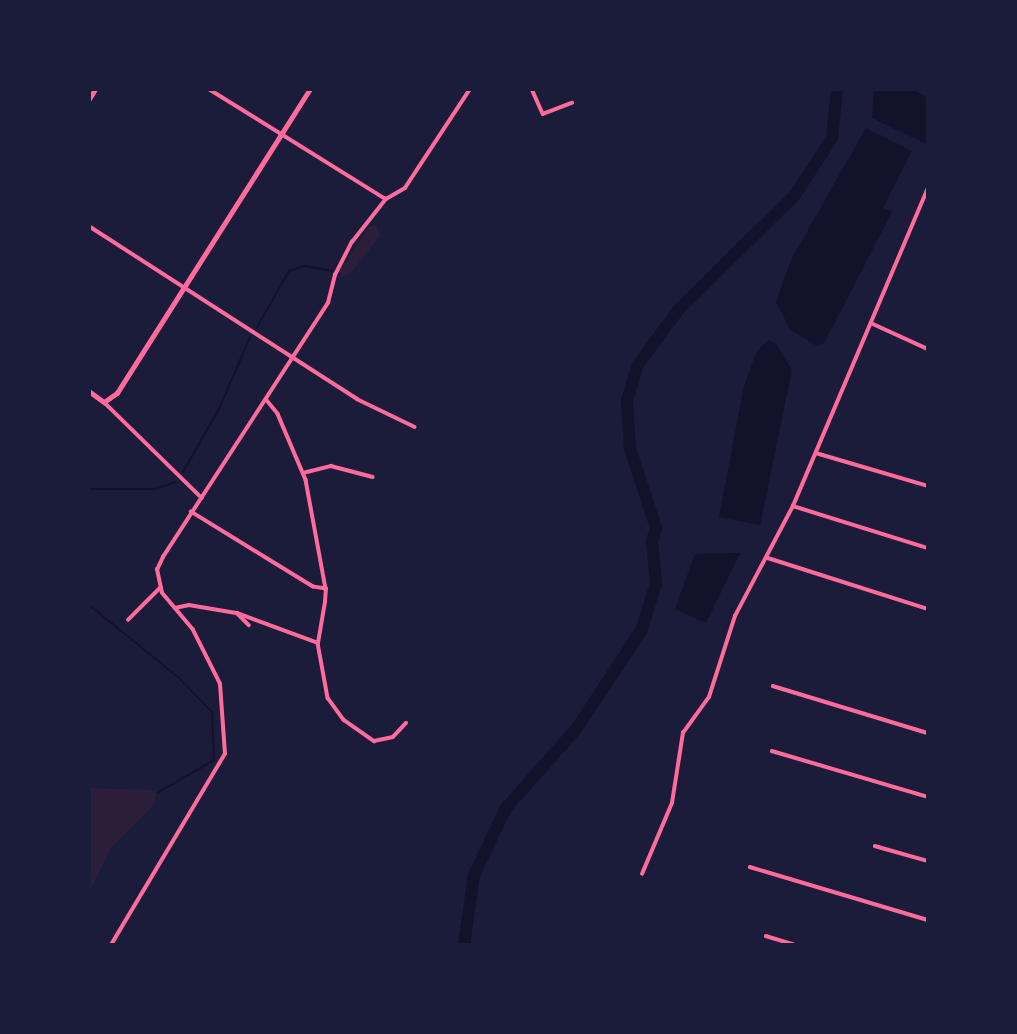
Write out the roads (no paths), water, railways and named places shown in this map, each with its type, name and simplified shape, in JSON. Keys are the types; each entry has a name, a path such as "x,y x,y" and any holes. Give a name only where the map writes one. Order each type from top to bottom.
{"main road":[{"path":"89,99 95,89"}],"street":[{"path":"209,89 386,199"},
{"path":"104,402 117,393 310,89"},
{"path":"111,945 225,754 220,684 197,636 160,588 157,570 191,512 328,303 345,253 386,199 405,188 470,89"},
{"path":"532,89 543,114 572,103"},
{"path":"642,874 671,803 683,733 709,696 735,617 793,506 928,188"},
{"path":"89,226 357,399 415,427"},
{"path":"872,323 928,349"},
{"path":"89,391 104,402 202,498"},
{"path":"266,399 278,414 303,473 326,589 318,643 328,698 344,720 374,741 393,737 406,723"},
{"path":"816,453 928,486"},
{"path":"303,473 331,466 373,477"},
{"path":"793,506 928,548"},
{"path":"191,512 313,587 326,589"},
{"path":"768,558 928,609"},
{"path":"128,620 160,588"},
{"path":"175,608 184,604 237,613 318,643"},
{"path":"237,613 249,625"},
{"path":"773,686 928,733"},
{"path":"772,751 928,797"},
{"path":"875,846 928,861"},
{"path":"750,867 928,920"},
{"path":"766,936 796,945"}],"waterway":[{"path":"464,945 474,875 506,808 577,728 642,629 656,583 652,541 656,528 630,448 627,401 637,366 679,309 795,195 832,138 837,89"},
{"path":"257,327 289,271 304,266 333,271"},
{"path":"183,472 219,409 250,337"},
{"path":"89,489 155,489 175,482"},
{"path":"89,605 178,677 212,712 214,760 159,792"}]}
